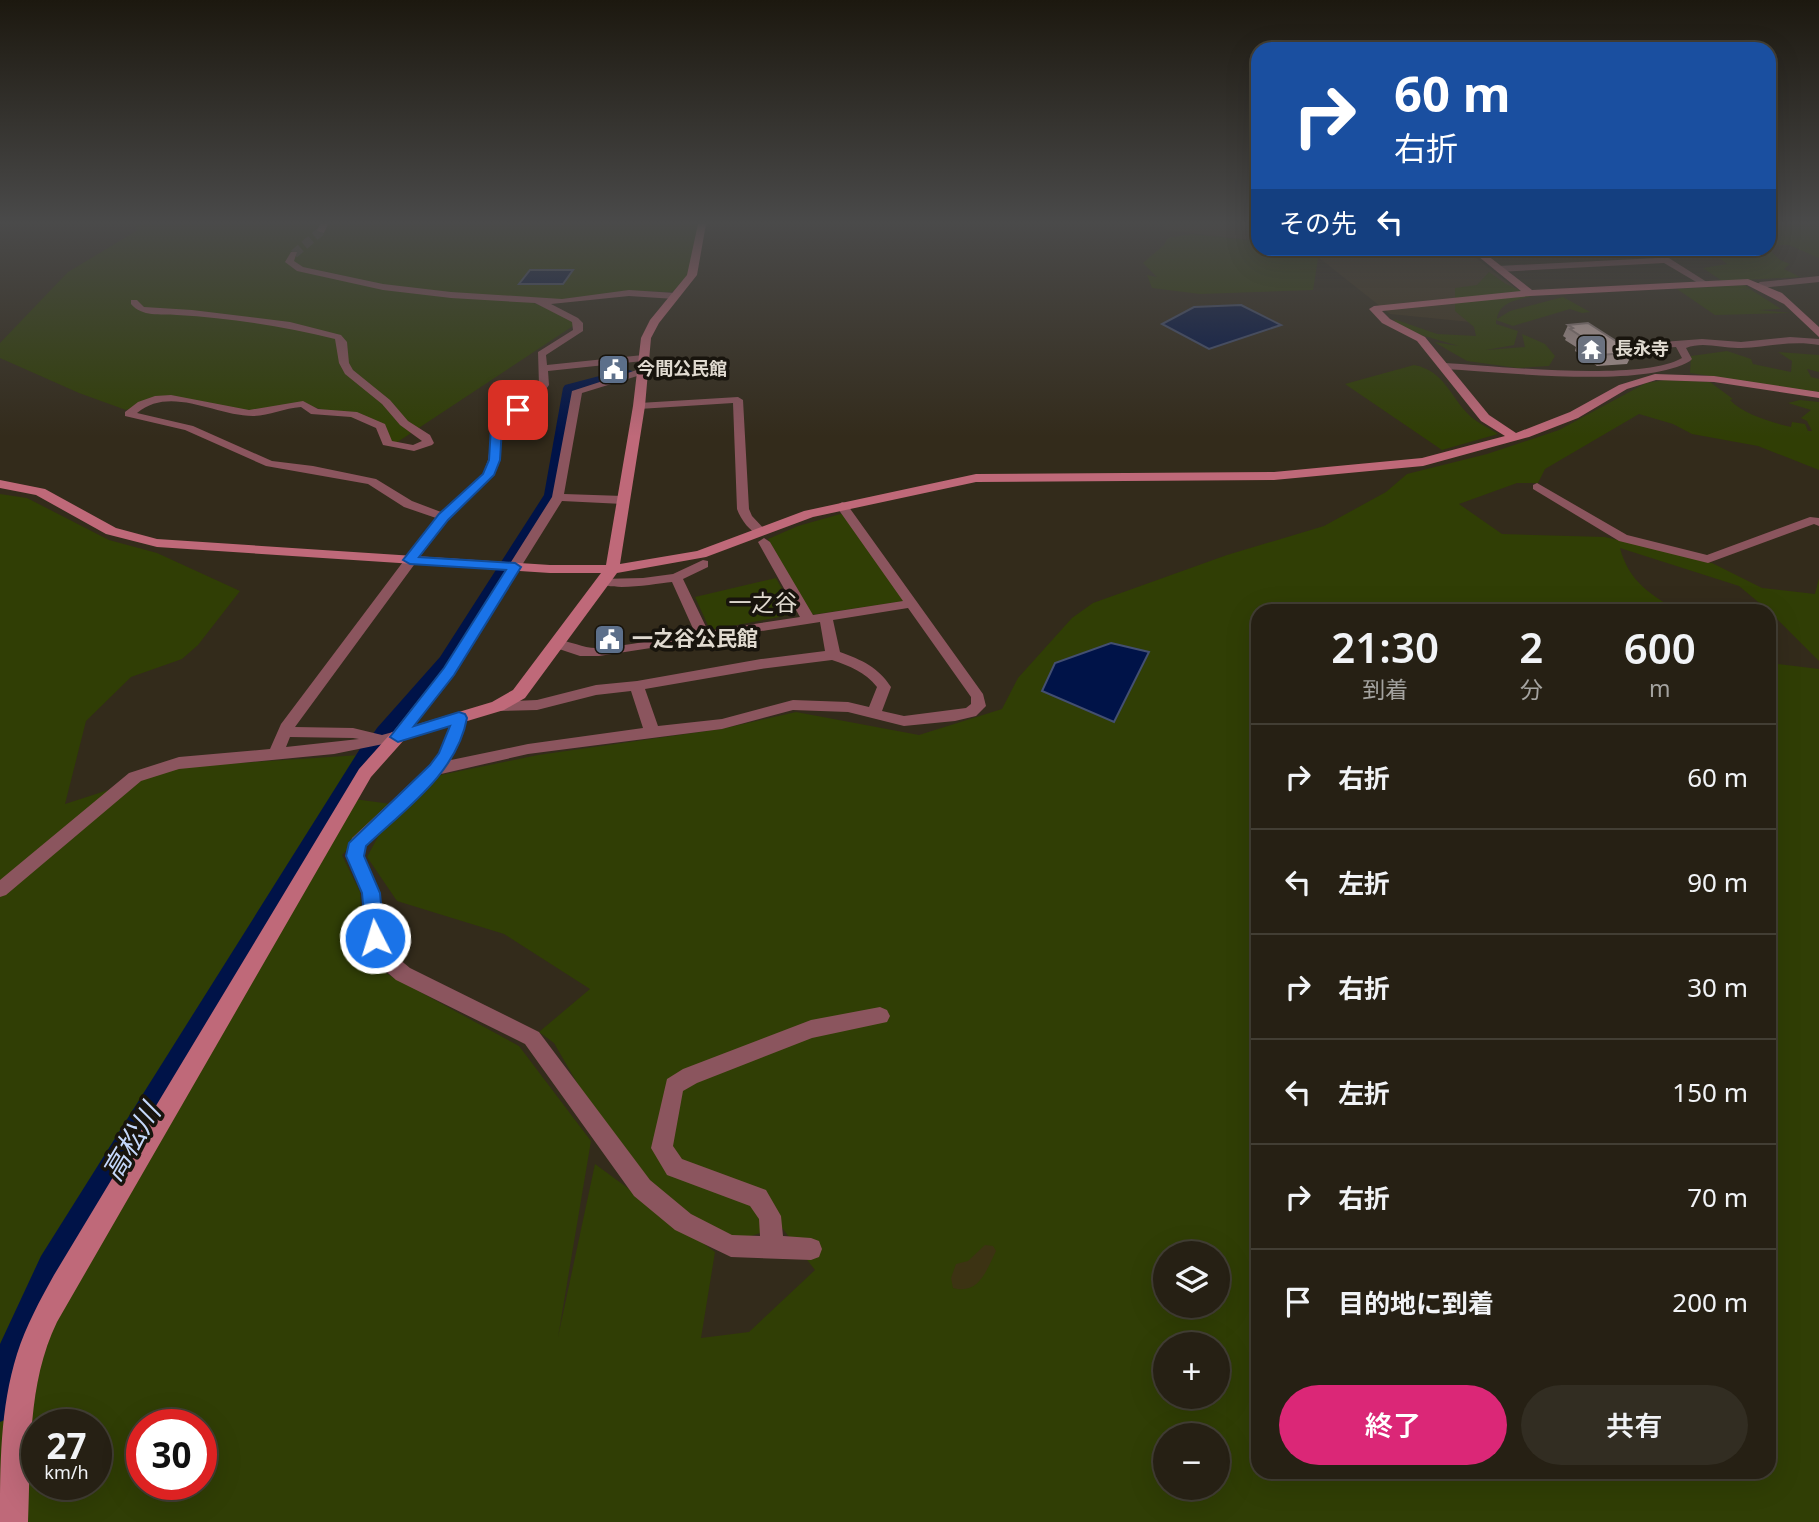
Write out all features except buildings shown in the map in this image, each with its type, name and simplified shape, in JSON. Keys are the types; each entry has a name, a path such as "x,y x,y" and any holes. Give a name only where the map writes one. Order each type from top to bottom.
{"street":[{"path":"451,295 588,300 618,295"},
{"path":"666,295 675,296"},
{"path":"1510,295 1374,309 1386,321 1421,338 1485,418 1515,437"},
{"path":"1775,295 1795,308 1815,326 1819,334"},
{"path":"0,890 135,777 146,771 177,762 391,738 498,706 519,694 612,569 649,330 675,296"},
{"path":"277,752 286,728 410,560 443,517 488,475 494,460 496,427 541,392 545,379 541,354 571,337 579,327 575,320 538,300"},
{"path":"134,302 141,310 192,313 330,333 342,342 344,363 349,372 362,386 386,402 404,424 426,437 428,443 414,448 387,443 381,426 354,414 315,412 303,404 249,414 183,399 161,397 129,414 189,428 270,464 313,468 372,481 408,505 443,517"},
{"path":"1639,346 1742,345 1790,338 1819,342"},
{"path":"1445,366 1607,374 1665,369 1684,364 1686,359 1681,347 1685,344"},
{"path":"542,369 643,365"},
{"path":"13,1522 21,1392 29,1359 42,1325 63,1284 365,773 391,738 449,671 509,566 558,497 577,391 643,365"},
{"path":"0,484 40,492 111,531 157,543 509,566 612,569 701,554 763,537 809,514 986,477 1238,477 1378,468 1450,456 1515,437 1574,415 1629,384 1655,377 1714,379 1819,395"},
{"path":"639,407 738,400 743,509 746,517 763,537 809,620"},
{"path":"1537,487 1623,538 1708,559 1814,520 1819,522"},
{"path":"558,497 622,500"},
{"path":"436,769 528,749 722,724 793,705 848,707 904,721 933,720 971,712 979,706 978,697 842,506"},
{"path":"604,582 643,582 676,577 703,564"},
{"path":"676,577 703,636"},
{"path":"558,644 580,652 599,652 911,604"},
{"path":"825,617 833,655"},
{"path":"498,706 537,705 596,690 833,655 857,663 877,675 884,687 874,713"},
{"path":"637,686 652,732"},
{"path":"459,718 446,756 436,769 358,843 355,856 371,893 375,938 380,954 402,974 532,1038 642,1188 683,1222 731,1246 811,1249"},
{"path":"286,728 293,733 354,733 391,738"},
{"path":"773,1248 770,1216 758,1198 675,1167 662,1148 674,1086 690,1076 811,1029 880,1016"}],"shaded area":[{"path":"1366,295 1514,295 1481,323 1390,314"},
{"path":"1241,305 1281,325 1209,349 1162,324 1194,307"},
{"path":"1111,643 1149,652 1114,722 1042,691 1055,663"}],"green space":[{"path":"46,295 433,295 531,302 576,324 393,445 381,426 303,404 262,413 161,397 126,410 79,393 0,358 0,343"},
{"path":"469,295 598,295 554,300"},
{"path":"1455,295 1530,295 1532,296 1505,305 1498,313 1497,319 1510,311 1563,297 1590,312 1582,313 1570,309 1513,326 1496,320 1496,324 1518,331 1514,345 1486,350 1525,347 1522,334 1545,344 1555,356 1549,366 1518,368 1467,361 1434,342 1459,346 1421,335 1396,323 1394,319 1437,334 1476,336 1474,327 1455,311"},
{"path":"1686,295 1759,295 1781,309 1759,310 1791,313 1715,315"},
{"path":"1727,351 1751,359 1753,364 1791,372 1792,361 1778,352 1819,355 1819,372 1807,369 1811,377 1819,379 1819,392 1690,373 1691,356"},
{"path":"1414,365 1433,373 1470,416 1498,434 1442,450 1345,384"},
{"path":"1665,380 1710,382 1750,414 1791,427 1792,422 1805,424 1808,431 1812,431 1807,421 1801,418 1811,410 1788,403 1800,400 1819,402 1819,470 1758,446 1692,434 1673,424 1639,414 1545,469 1538,483 1517,483 1459,504 1502,534 1605,537 1712,563 1762,588 1815,594 1819,578 1819,661 1776,618 1776,604 1761,604 1739,586 1620,548 1635,579 1667,604 1251,604 1251,1479 1776,1479 1776,663 1819,669 1819,1522 0,1522 0,494 27,498 109,540 157,553 240,591 198,645 182,659 131,677 86,721 65,804 180,767 360,755 301,844 270,935 354,799 391,804 342,855 360,892 363,937 378,969 519,1046 591,1141 558,1337 595,1164 715,1252 701,1338 749,1332 815,1270 768,1210 763,1232 727,1244 620,1157 554,1043 539,1032 590,989 504,934 397,901 367,857 382,829 431,777 538,755 721,729 796,712 919,735 1002,709 1018,678 1072,618 1093,603 1227,555 1324,526 1386,492 1407,474 1487,454 1559,430 1646,383"},
{"path":"844,513 904,601 811,615 768,539 798,526"},
{"path":"776,578 796,614 710,630 695,597"}],"sand":[{"path":"985,1245 993,1246 996,1251 981,1280 969,1288 953,1288 951,1278 956,1264 968,1261"}],"waterway":[{"name":"高松川","path":"385,734 448,662 553,495 571,388 626,374"},
{"name":"高松川","path":"290,881 372,750"},
{"name":"高松川","path":"0,1402 18,1346 54,1269 284,891"}],"place":[{"name":"長永寺","path":"1592,349"},
{"name":"今間公民館","path":"614,369"},
{"name":"一之谷公民館","path":"609,639"}],"district":[{"name":"一之谷","path":"763,603"}],"route":[{"path":"375,938 371,893 355,856 358,843 416,785 436,769 446,756 459,718 398,737 449,671 515,567 410,560 443,517 488,475 494,460 496,427 518,410"}]}
